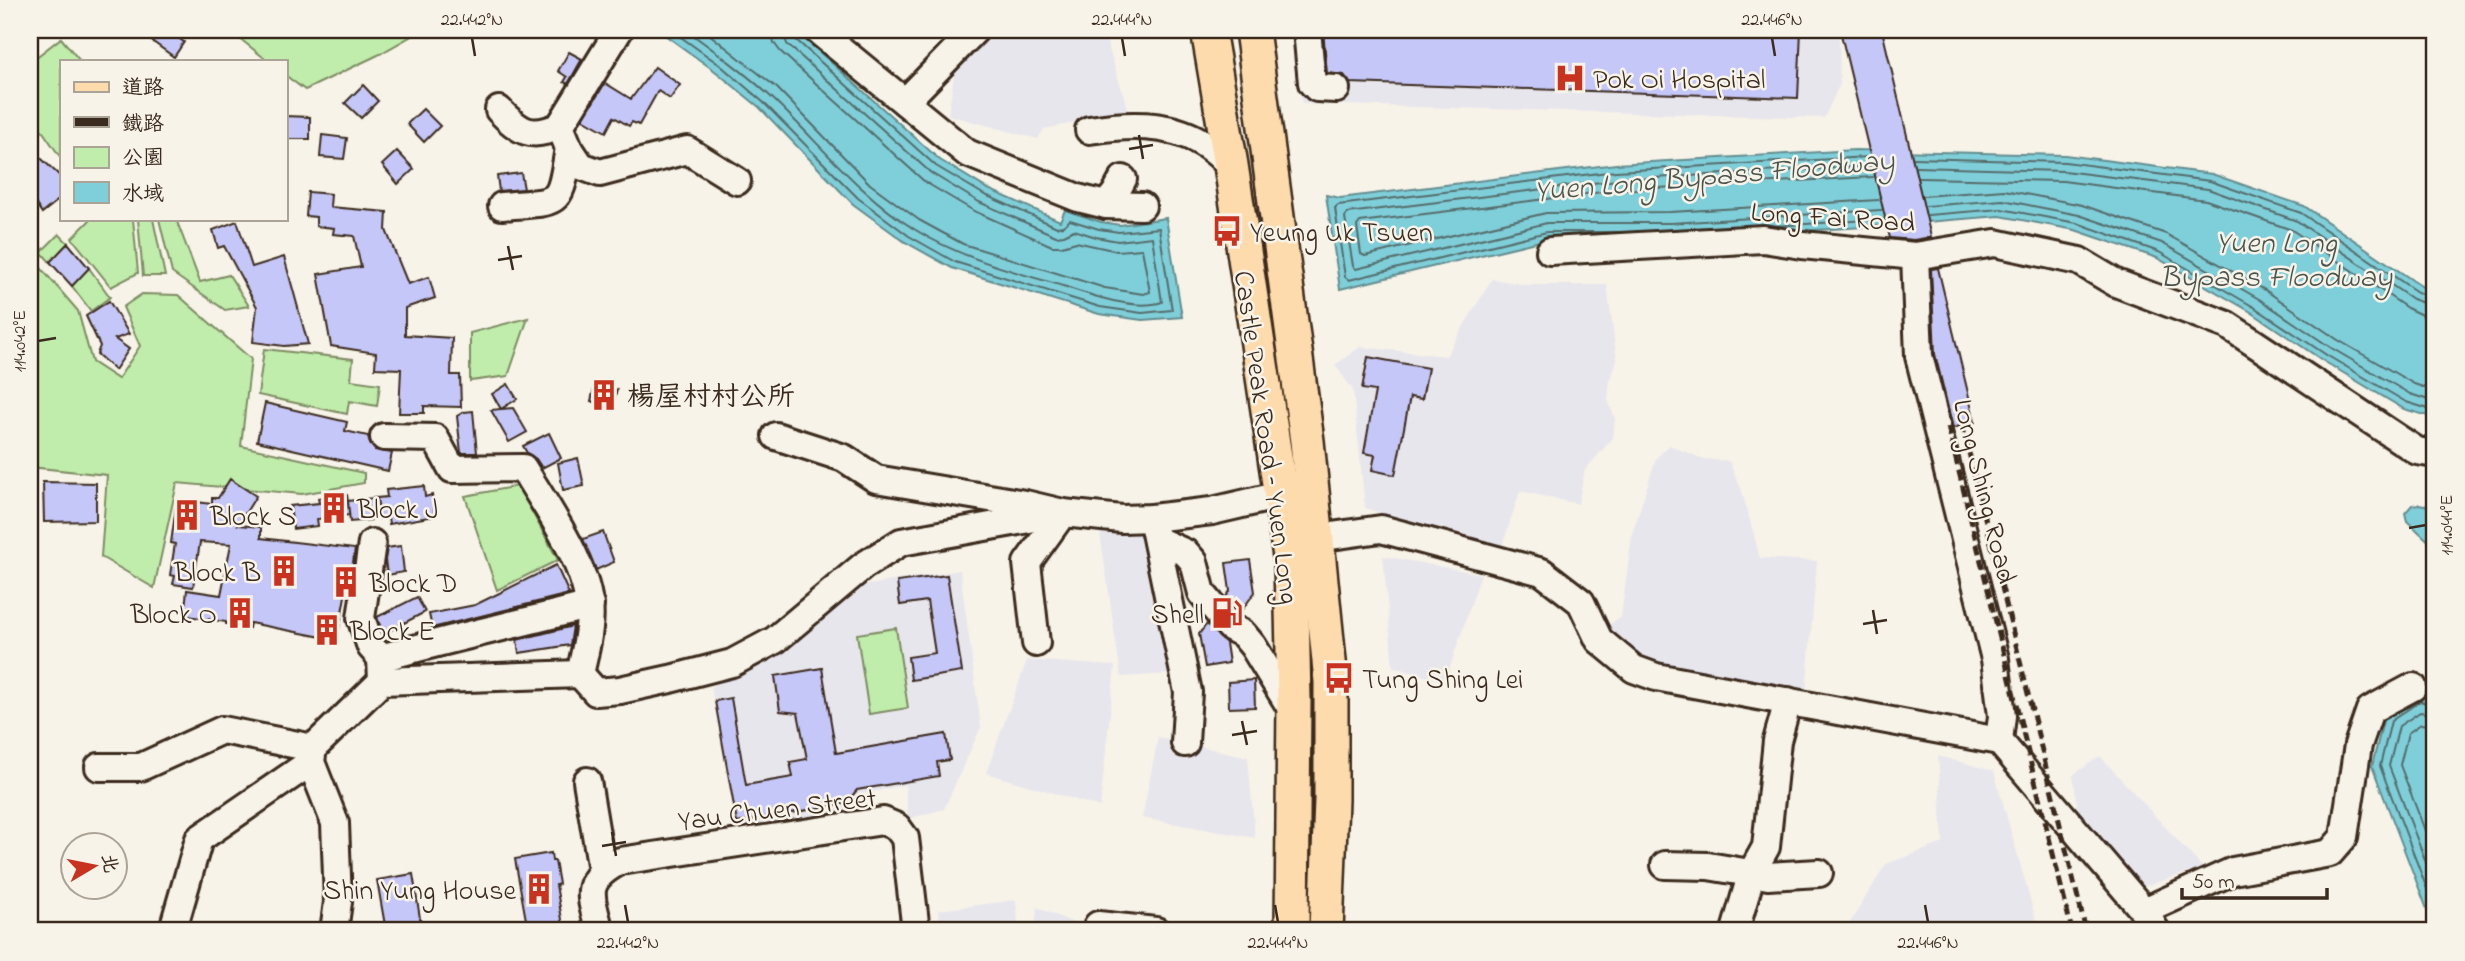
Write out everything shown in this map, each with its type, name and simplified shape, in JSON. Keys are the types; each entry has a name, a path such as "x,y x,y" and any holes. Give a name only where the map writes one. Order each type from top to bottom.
{"main road":[{"name":"Castle Peak Road – Yuen Long","path":"1208,30 1291,563 1294,713 1292,931"},
{"name":"Castle Peak Road – Yuen Long","path":"1252,30 1307,441 1331,681 1331,800 1326,931"}],"street":[{"path":"502,206 547,202 558,197 562,188 564,137 619,30"},
{"path":"817,30 967,153 1078,198 1106,205 1142,206"},
{"path":"905,102 975,30"},
{"path":"1307,30 1312,83 1317,88 1336,89"},
{"path":"499,110 516,128 564,137 581,166 600,173 687,150 737,181"},
{"path":"1089,130 1121,124 1154,126 1201,142 1231,165"},
{"path":"1106,205 1123,179"},
{"name":"Long Fai Road","path":"1550,251 1763,239 1915,256 1995,243 2079,261 2116,283 2227,325 2417,451 2435,454"},
{"name":"Long Shing Road","path":"1915,256 1919,356 1996,659 2002,716 1999,741"},
{"path":"384,436 435,438 452,470 523,468 557,525 582,575 590,605 587,643 580,674"},
{"path":"776,436 844,458 876,479 1063,513 1122,519 1155,529 1194,562 1202,593 1230,627 1243,634 1253,646 1294,713"},
{"path":"1155,529 1212,511 1281,495"},
{"path":"1036,643 1027,563 1063,513"},
{"path":"381,669 580,674 596,692 657,682 732,663 775,640 863,566 901,542 1063,513"},
{"path":"1155,529 1188,692 1185,743"},
{"path":"1317,538 1381,529 1542,572 1581,602 1599,640 1634,669 1656,677 1999,741 2150,921 2233,871 2330,853 2344,836 2358,745 2370,710 2413,687"},
{"path":"372,543 361,618 381,669"},
{"path":"175,922 199,839 312,755 381,669 443,640 500,629 590,605"},
{"path":"1735,931 1752,872 1766,846 1777,741 1788,701"},
{"path":"99,766 141,767 222,730 312,755"},
{"path":"312,755 335,823 338,902 334,931"},
{"path":"587,781 602,870 594,881 590,894 600,931"},
{"name":"Yau Chuen Street","path":"602,870 620,861 883,821 897,827 905,838 916,931"},
{"path":"1665,865 1707,866 1768,876 1819,873"},
{"path":"1098,931 1098,925 1156,931"}],"shaded area":[{"path":"994,30 1103,30 1129,112 1044,129 1038,139 948,115 955,69"},
{"name":"Pok Oi Hospital","path":"1293,30 1839,30 1840,84 1824,118 1302,104"},
{"path":"1492,279 1527,285 1607,285 1617,360 1610,381 1608,400 1615,419 1613,438 1585,470 1578,504 1520,491 1501,550 1365,508 1353,390 1335,365 1360,347 1446,356"},
{"path":"1669,445 1703,459 1729,461 1742,491 1760,558 1817,561 1806,693 1645,665 1617,642 1605,627 1621,617 1632,534 1656,458"},
{"path":"1142,528 1173,674 1121,677 1100,533"},
{"path":"1383,556 1481,574 1445,682 1393,667"},
{"path":"960,570 981,727 944,809 908,819 905,785 859,795 848,810 737,828 711,687 750,661 843,589"},
{"path":"1027,660 1115,666 1100,807 986,773"},
{"path":"1158,737 1248,757 1255,838 1142,818"},
{"path":"1938,756 1994,771 2039,931 1845,931 1886,864 1943,843"},
{"path":"2100,756 2203,868 2142,887 2080,826 2073,775"},
{"path":"1016,900 1019,931 941,931 938,910"},
{"path":"1037,907 1085,928 1085,931 1035,931"}],"green space":[{"path":"229,30 422,30 378,55 305,90 287,76 287,60 267,60"},
{"path":"61,38 79,60 60,60 60,157 30,113 30,62"},
{"path":"90,220 133,220 138,273 111,287 72,238"},
{"path":"138,220 153,220 165,276 143,276"},
{"path":"159,220 176,220 200,282 229,275 249,306 225,310 172,273"},
{"path":"59,234 68,243 50,262 41,252"},
{"path":"30,261 41,268 78,311 92,362 118,379 140,346 123,307 142,294 178,295 251,359 241,446 364,473 364,483 302,494 177,483 154,588 101,557 107,475 30,467"},
{"path":"89,268 110,297 91,311 72,286"},
{"path":"528,318 508,376 470,381 470,333"},
{"path":"264,349 353,359 351,380 380,384 377,406 349,401 347,414 258,395"},
{"path":"518,486 558,560 497,590 465,496"},
{"path":"896,628 908,708 869,714 857,634"}],"water":[{"path":"658,30 795,30 940,160 986,188 1060,221 1065,210 1101,222 1120,225 1166,218 1182,317 1142,320 1099,314 952,268 905,242 853,204 759,107"},
{"name":"Yuen Long Bypass Floodway","path":"1855,150 2065,155 2212,174 2304,206 2435,293 2435,418 2404,409 2325,362 2251,312 2157,258 2075,230 2000,216 1671,239 1548,239 1340,289 1326,195 1340,198 1616,164"},
{"path":"2412,505 2435,507 2435,547 2407,521 2405,513"},
{"path":"2422,691 2435,701 2435,930 2372,766 2384,717"}],"building":[{"path":"156,30 167,30 184,42 174,57 149,39"},
{"name":"Pok Oi Hospital","path":"1323,30 1801,30 1798,98 1350,83 1344,75 1327,73"},
{"path":"1840,30 1882,30 1931,237 1914,240 1890,238"},
{"path":"569,52 582,59 568,84 564,82 567,77 558,71"},
{"path":"655,67 680,85 670,99 658,91 639,125 632,122 629,126 614,117 606,132 583,119 605,83 631,99"},
{"path":"363,85 378,101 361,118 345,103"},
{"path":"423,109 440,126 424,142 407,124"},
{"path":"287,116 310,117 310,139 287,139"},
{"path":"322,135 347,138 344,159 320,157"},
{"path":"30,148 60,176 60,199 42,213 30,196"},
{"path":"397,151 414,169 398,184 382,165"},
{"path":"521,173 524,189 499,191 497,176"},
{"path":"308,192 331,194 330,207 387,212 386,230 408,284 429,277 435,298 405,308 405,335 452,338 451,375 460,375 461,407 424,406 424,413 399,413 401,369 375,368 376,353 331,346 318,274 361,267 354,236 333,234 334,228 316,226 316,217 306,216"},
{"path":"237,221 252,267 284,257 308,344 284,346 253,342 257,307 224,246 218,248 213,230"},
{"path":"68,243 89,268 72,286 50,262"},
{"path":"1938,268 1975,422 1953,428 1935,354 1931,269"},
{"path":"109,301 129,334 115,339 129,349 115,370 97,354 100,346 86,316"},
{"path":"1368,357 1428,368 1422,399 1410,397 1395,475 1372,470 1375,455 1364,453 1375,391 1362,389"},
{"path":"508,384 517,399 501,409 492,394"},
{"name":"楊屋村村公所","path":"595,384 617,390 612,407 591,401"},
{"path":"265,403 347,422 345,431 368,436 375,450 392,453 388,471 257,441"},
{"path":"513,408 527,432 509,442 491,410"},
{"path":"473,411 477,453 461,453 457,416"},
{"path":"549,433 561,458 542,468 523,446"},
{"path":"578,458 584,486 563,490 558,463"},
{"path":"230,479 256,496 238,525 261,527 261,538 355,549 337,640 250,623 249,628 188,616 189,608 185,608 187,590 221,595 231,544 200,542 193,587 173,584 175,576 170,575 175,544 171,543 176,507 181,507 182,500 212,504 212,498 218,498"},
{"path":"43,482 96,483 96,521 44,522"},
{"path":"424,486 425,497 432,495 435,516 389,524 388,518 380,519 377,498 387,497 386,490"},
{"path":"347,495 350,515 317,519 318,526 293,529 290,506 319,503 318,498"},
{"path":"375,498 371,520 350,522 348,501"},
{"path":"603,532 614,562 596,570 583,539"},
{"path":"401,546 404,572 387,575 387,548"},
{"path":"1250,560 1255,592 1239,614 1226,597 1230,591 1226,563"},
{"path":"556,565 569,594 432,628 429,614 475,605"},
{"path":"947,575 962,672 911,680 908,657 935,653 927,601 900,605 897,582"},
{"path":"417,597 425,612 383,634 377,617"},
{"path":"1207,624 1226,643 1229,663 1205,667 1199,634"},
{"path":"573,626 570,645 519,653 517,640"},
{"path":"822,668 836,753 946,734 950,760 937,762 939,776 857,790 846,803 737,823 715,701 731,698 746,785 793,777 790,762 807,759 798,713 780,711 775,676"},
{"path":"1254,680 1255,707 1229,708 1228,682"},
{"name":"Shin Yung House","path":"551,853 559,884 556,885 564,931 528,931 515,859"},
{"path":"413,874 422,931 386,931 377,880"}],"railway":[{"path":"1962,424 2086,931"},
{"path":"1948,427 2072,931"}],"place":[{"name":"Pok Oi Hospital","path":"1570,78"},
{"name":"Yeung Uk Tsuen","path":"1227,231"},
{"name":"楊屋村村公所","path":"604,395"},
{"name":"Block J","path":"334,508"},
{"name":"Block S","path":"187,515"},
{"name":"Block B","path":"284,571"},
{"name":"Block D","path":"346,582"},
{"name":"Block O","path":"240,613"},
{"name":"Shell","path":"1227,613"},
{"name":"Block E","path":"327,630"},
{"name":"Tung Shing Lei","path":"1339,678"},
{"name":"Shin Yung House","path":"539,889"}]}
